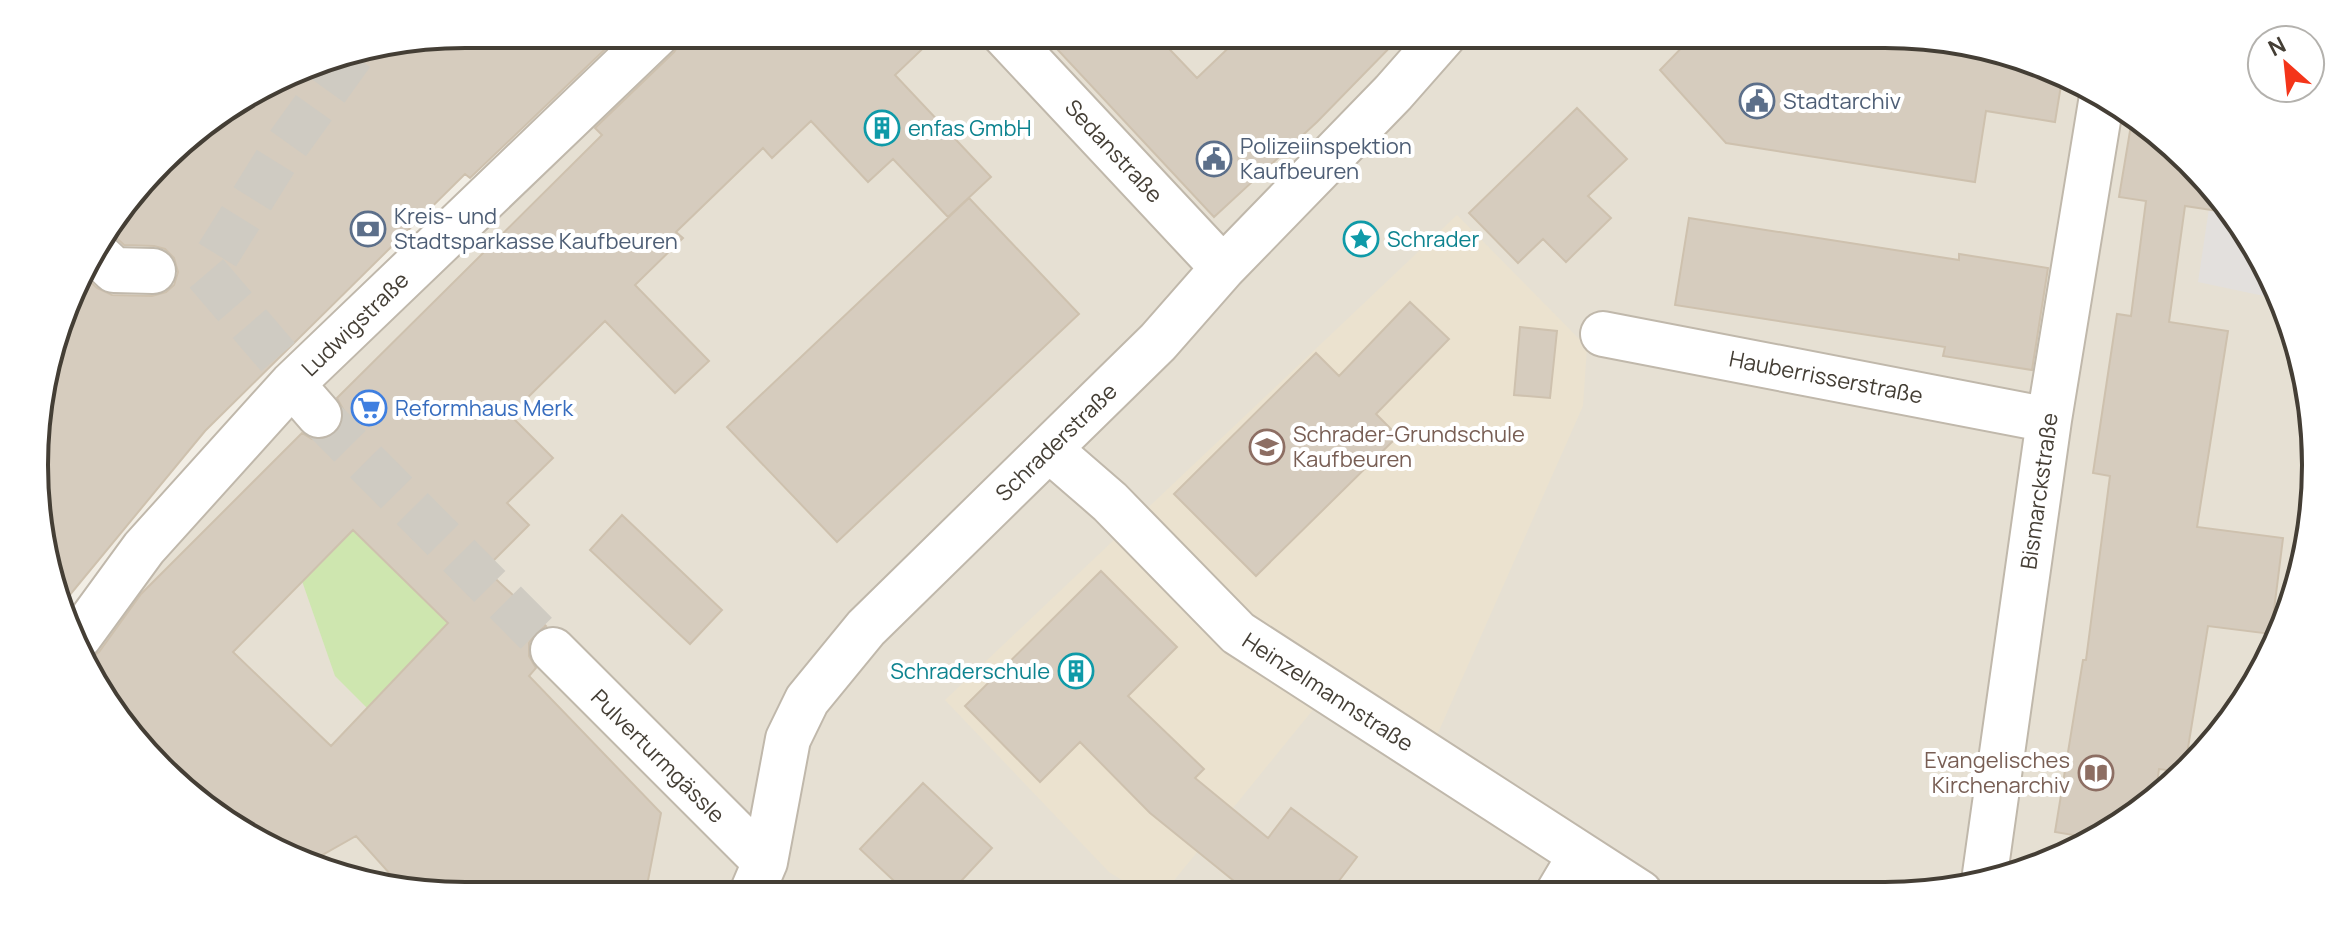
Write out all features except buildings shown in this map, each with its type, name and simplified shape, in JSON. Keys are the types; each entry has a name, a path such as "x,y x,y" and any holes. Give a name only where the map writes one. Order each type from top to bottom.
{"street":[{"name":"Ludwigstraße","path":"83,632 144,548 297,384 643,48"},
{"name":"Sedanstraße","path":"1017,48 1223,268"},
{"name":"Schraderstraße","path":"758,878 788,739 807,700 866,628 1158,342 1223,268 1433,48"},
{"name":"Bismarckstraße","path":"1986,870 2049,420 2100,108"},
{"path":"102,259 114,270 153,271"},
{"name":"Hauberrisserstraße","path":"1603,334 2049,420"},
{"name":"Heinzelmannstraße","path":"1050,450 1110,502 1238,633 1622,882"},
{"name":"Pulverturmgässle","path":"553,650 758,878"},
{"path":"1565,882 1580,856"}],"shaded area":[{"path":"662,48 1000,48 1207,271 857,622 747,882 465,882 411,878 331,860 256,826 190,779 151,740 118,697 87,640 153,549"},
{"path":"1031,48 1415,48 1221,253"},
{"path":"1447,48 1912,49 1966,56 2019,70 2069,91 2117,118 2160,151 2199,190 2232,233 2259,281 2288,357 2301,438 2298,519 2280,599 2246,674 2199,740 2139,796 2069,839 1993,868 1939,878 1885,882 767,882 819,704"},
{"path":"2210,203 2232,233 2266,296 2198,282"},
{"path":"1457,215 1587,347 1583,406 1437,735 1342,674 1173,882 1125,882 1109,872 945,700"}],"green space":[{"path":"354,530 448,623 367,708 335,676 302,581"}],"tunnel":[{"path":"278,357 206,273 277,159 344,66"},
{"path":"319,415 553,650"}],"place":[{"name":"Stadtarchiv","path":"1757,101"},
{"name":"enfas GmbH","path":"882,128"},
{"name":"Polizeiinspektion Kaufbeuren","path":"1214,159"},
{"name":"Kreis- und Stadtsparkasse Kaufbeuren","path":"368,229"},
{"name":"Schrader","path":"1361,239"},
{"name":"Reformhaus Merk","path":"369,408"},
{"name":"Schrader-Grundschule Kaufbeuren","path":"1267,447"},
{"name":"Schraderschule","path":"1076,671"},
{"name":"Evangelisches Kirchenarchiv","path":"2096,773"}]}
